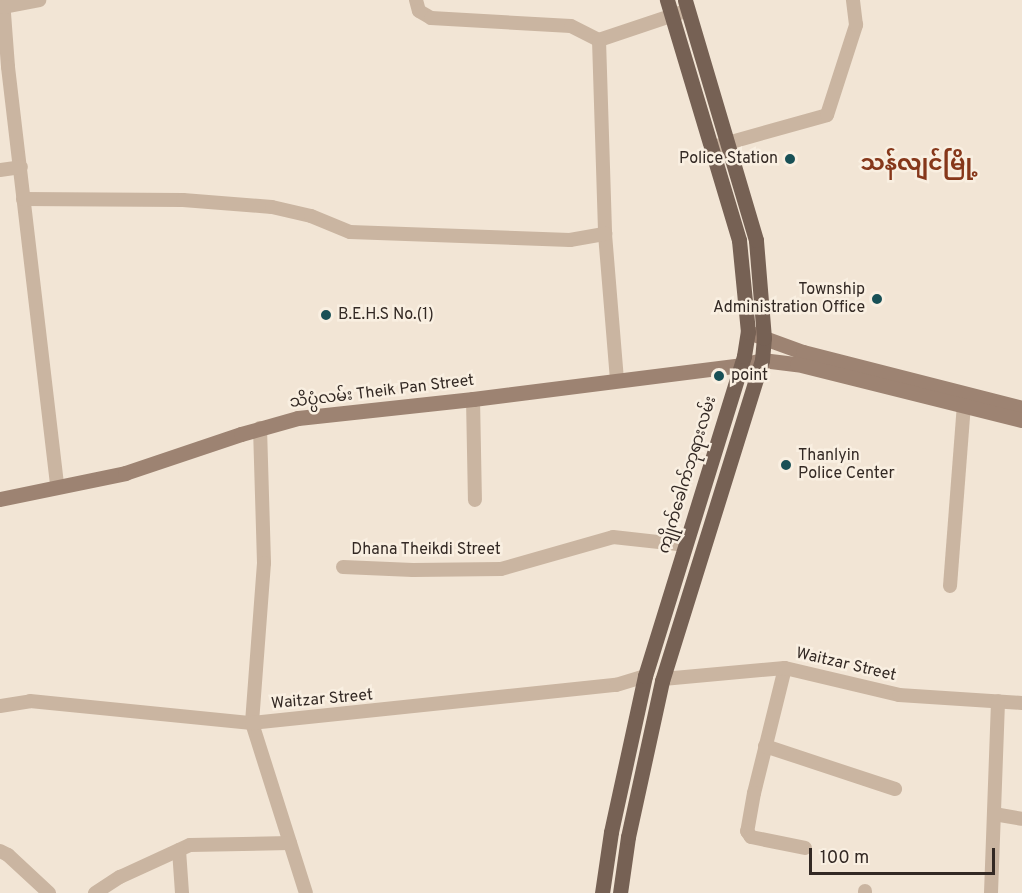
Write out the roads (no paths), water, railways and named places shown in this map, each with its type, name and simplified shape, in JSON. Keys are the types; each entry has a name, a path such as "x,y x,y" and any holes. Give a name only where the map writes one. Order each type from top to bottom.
{"main road":[{"name":"ကျိုက်ခေါက်ဘုရားလမ်း","path":"602,893 611,832 645,676 741,365 747,332 739,240 667,0"},
{"path":"620,893 628,837 663,679 762,360 764,338 756,240 686,5"}],"street":[{"path":"39,0 3,3 4,67 21,167 57,488"},
{"path":"416,0 419,11 431,18 571,26 599,40 672,16 686,5"},
{"path":"712,147 827,115 856,25 853,0"},
{"path":"599,40 605,234 617,381"},
{"path":"0,170 21,167"},
{"path":"23,199 183,200 272,207 311,216 350,232 570,240 605,234"},
{"path":"747,332 803,352 1022,408"},
{"name":"သိပ္ပံလမ်း Theik Pan Street","path":"0,499 125,473 260,428 298,418 473,399 741,365 762,360 797,364 1022,420"},
{"path":"473,399 476,500"},
{"path":"950,586 964,406"},
{"path":"260,428 264,563 252,723 306,893"},
{"name":"Dhana Theikdi Street","path":"344,567 413,570 501,569 613,537 685,545"},
{"path":"785,668 754,793 748,835 805,848"},
{"name":"Waitzar Street","path":"663,679 785,668 899,695 1022,703"},
{"name":"Waitzar Street","path":"0,706 30,701 252,723 616,685 645,676"},
{"path":"991,893 998,701"},
{"path":"765,746 895,789"},
{"path":"994,814 1022,819"},
{"path":"95,893 120,877 190,846 291,843"},
{"path":"179,850 182,893"},
{"path":"0,851 8,855 49,893"}],"place":[{"name":"Police Station","path":"790,159"},
{"name":"Township Administration Office","path":"877,299"},
{"name":"B.E.H.S No.(1)","path":"326,315"},
{"name":"point","path":"719,376"},
{"name":"Thanlyin Police Center","path":"786,465"}],"district":[{"name":"သန်လျင်မြို့","path":"919,165"}]}
